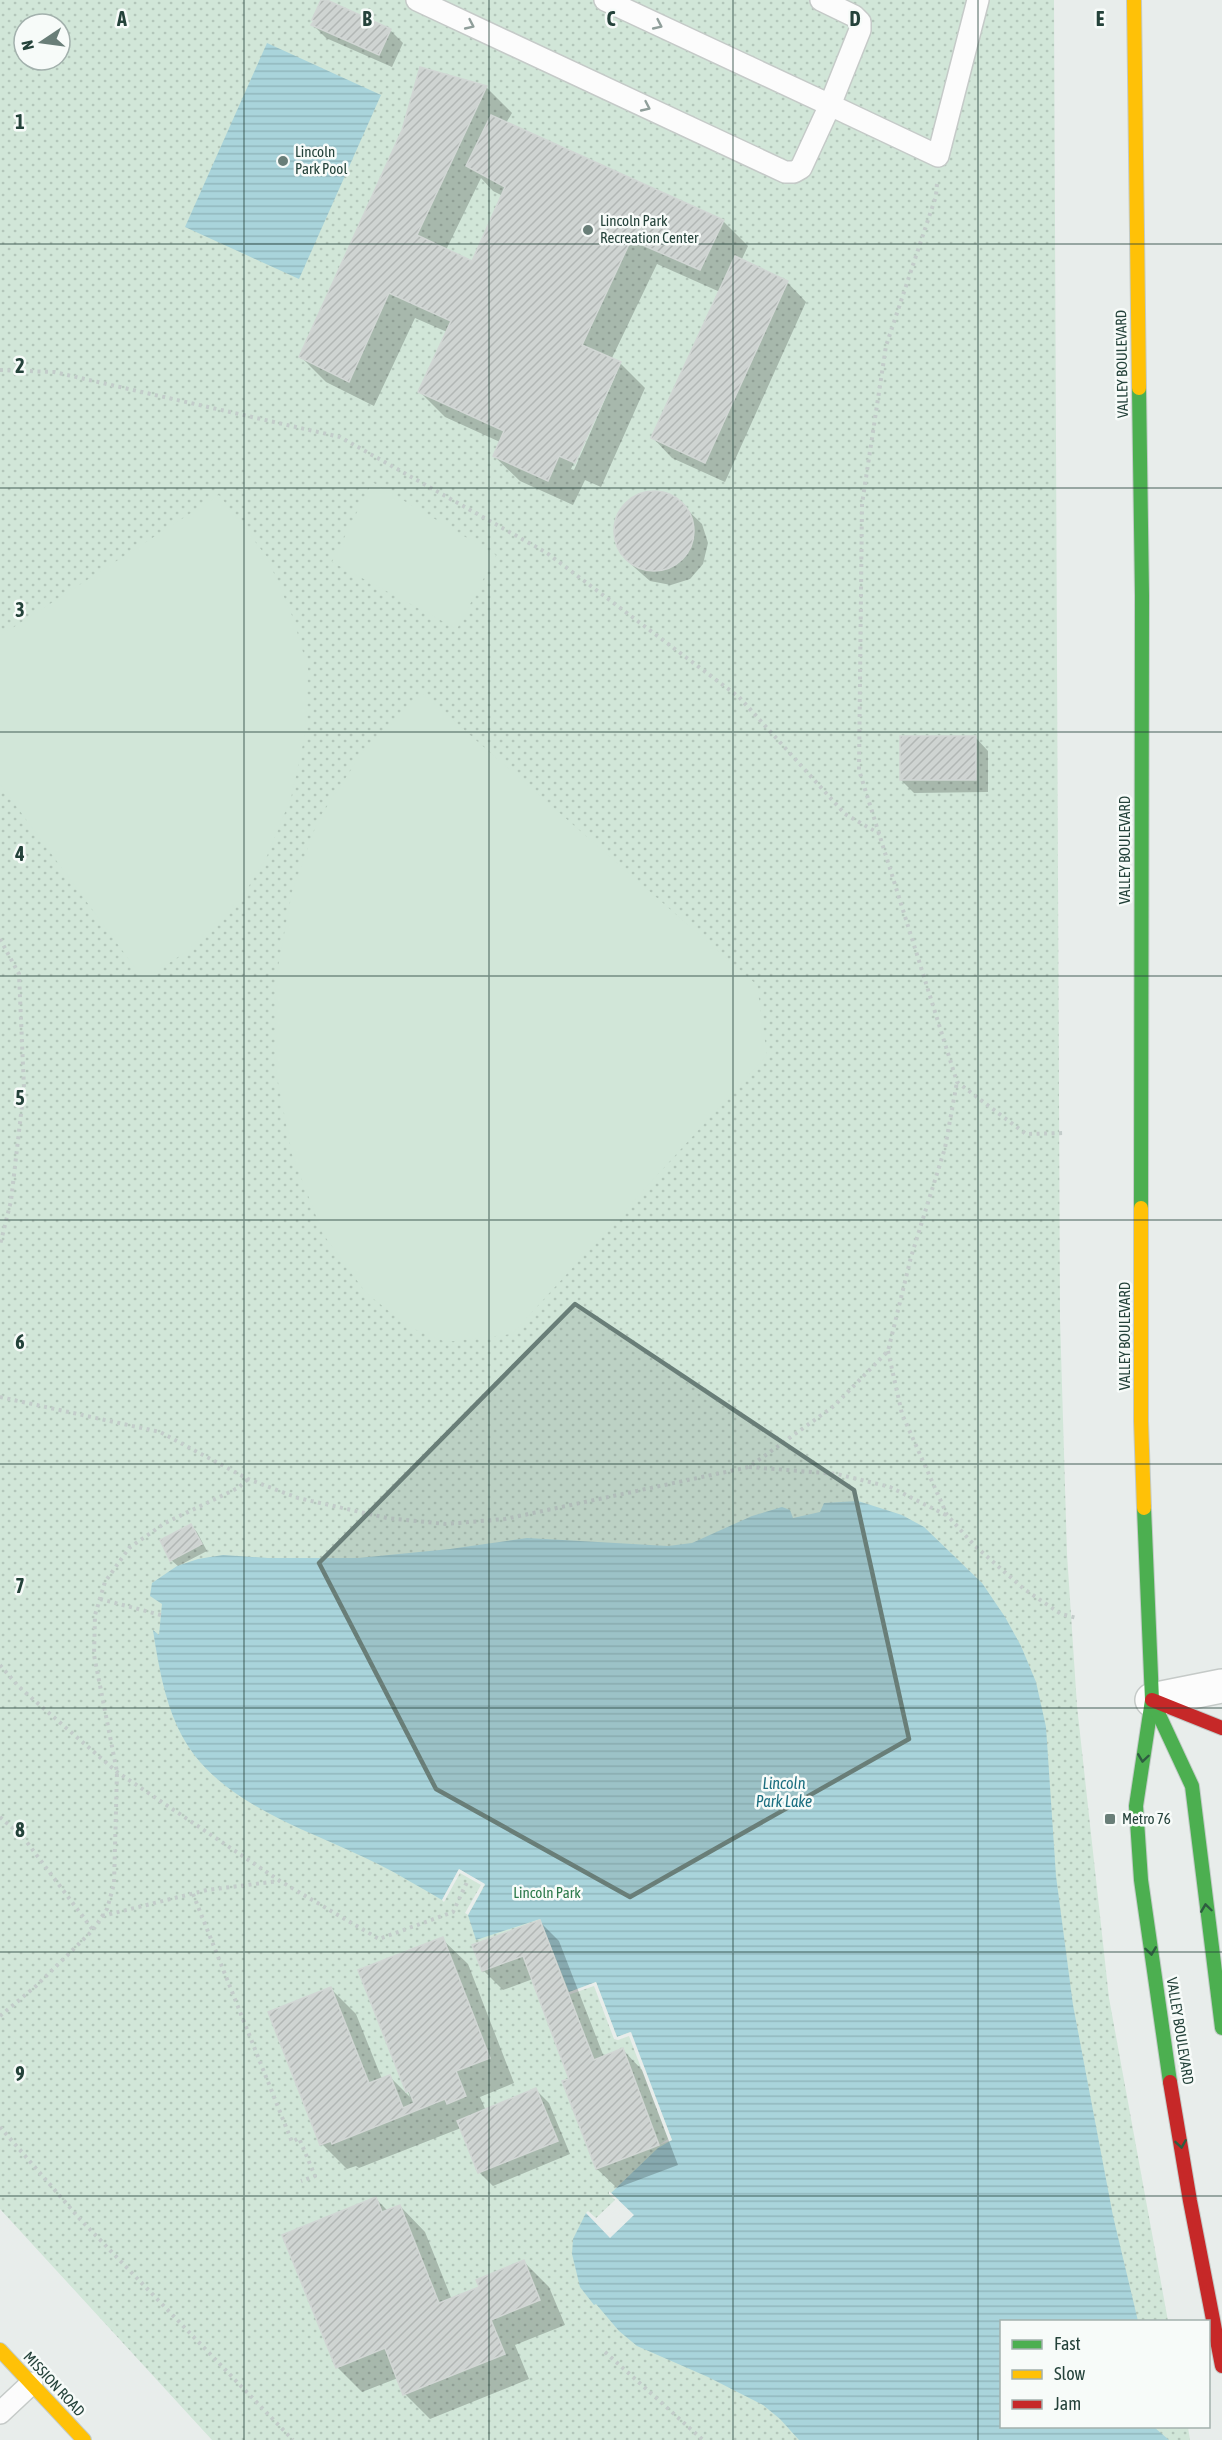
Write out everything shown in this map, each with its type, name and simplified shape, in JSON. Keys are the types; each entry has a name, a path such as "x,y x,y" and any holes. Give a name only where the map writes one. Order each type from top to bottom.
{"main road":[{"name":"VALLEY BOULEVARD","path":"1134,0 1142,595 1141,1411 1152,1700 1136,1806 1141,1880 1157,2000 1190,2201 1222,2366"},
{"name":"VALLEY BOULEVARD","path":"1152,1700 1192,1786 1222,2028"},
{"path":"1152,1700 1222,1728"},
{"name":"MISSION ROAD","path":"0,2350 84,2440"}],"street":[{"path":"1152,1700 1222,1686"}],"lane":[{"path":"417,0 785,172 794,172 801,168 830,105 860,30 860,22 854,16 822,0"},
{"path":"605,0 938,156 978,0"},
{"path":"0,2413 32,2384"}],"path":[{"path":"938,156 936,196 886,346 862,504 859,770 957,1082 945,1148 911,1257 888,1351 902,1414 947,1515 975,1546 1024,1589 1061,1614 1077,1618"},
{"path":"0,370 54,372 340,437 547,553 739,697 845,814 880,834"},
{"path":"0,939 19,974 24,1088 11,1201 0,1245"},
{"path":"957,1082 1026,1134 1066,1133"},
{"path":"749,1467 834,1406 888,1351"},
{"path":"0,1397 160,1432 248,1479 298,1498 387,1518 445,1524 505,1519 749,1467 837,1474 890,1487 947,1515"},
{"path":"0,2016 36,1986 93,1930 107,1909 114,1884 117,1772 94,1655 95,1615 105,1582 129,1548 165,1523 238,1488 248,1479"},
{"path":"100,1599 161,1615"},
{"path":"0,1665 19,1687 117,1772 280,1881 379,1939 453,1912 467,1882"},
{"path":"0,1817 23,1837 93,1930"},
{"path":"102,1916 193,1894 280,1881"},
{"path":"193,1894 292,2142 299,2138 315,2176 301,2181"},
{"path":"0,2127 79,2218 293,2440"},
{"path":"605,2352 703,2440"}],"highlighted area":[{"path":"575,1304 854,1490 909,1739 630,1897 436,1789 319,1563"}],"green space":[{"name":"Lincoln Park","path":"0,0 1054,0 1060,1318 1067,1554 1077,1706 1109,1998 1168,2320 1000,2320 1000,2428 1188,2428 1190,2440 212,2440 0,2209"},
{"path":"372,482 496,555 457,629 332,562"},
{"path":"219,495 267,557 293,618 308,669 305,735 291,798 267,856 241,899 184,953 144,980 0,784 0,636"},
{"path":"423,694 757,985 767,1055 512,1334 446,1342 409,1327 366,1293 323,1234 292,1154 277,1077 275,983 292,892 318,820 364,750"}],"water":[{"name":"Lincoln Park Pool","path":"267,43 381,95 299,279 185,227"},
{"name":"Lincoln Park Lake","path":"858,1501 902,1515 924,1527 982,1583 1021,1646 1036,1682 1046,1727 1056,1876 1073,2005 1113,2216 1138,2320 1000,2320 1000,2428 1155,2428 1169,2440 799,2440 780,2419 763,2405 708,2377 637,2346 619,2331 580,2287 572,2254 573,2239 586,2213 596,2222 619,2200 611,2193 658,2148 672,2140 630,2032 617,2037 596,1982 569,1992 540,1919 476,1940 468,1915 485,1885 459,1869 442,1900 386,1868 294,1826 238,1795 214,1776 194,1754 178,1728 165,1693 153,1630 159,1635 162,1604 150,1596 152,1583 177,1566 198,1559 223,1555 268,1558 358,1558 450,1549 527,1538 668,1546 692,1543 752,1516 782,1507 790,1510 793,1518 820,1512 824,1503"}],"pier":[{"path":"459,1869 485,1884 468,1915 465,1913 481,1885 460,1873 444,1902 442,1900"},
{"path":"596,1982 617,2037 631,2032 672,2140 659,2145 668,2139 629,2036 614,2039 594,1986 568,1995 567,1993"},
{"path":"609,2191 634,2215 610,2238 586,2213 588,2211 596,2218 615,2200"}],"building":[{"path":"321,0 327,0 391,29 379,55 311,25"},
{"path":"420,67 487,86 417,235 472,261 505,187 466,166 491,115 724,220 700,270 631,240 582,345 621,362 575,463 559,456 548,481 493,456 504,431 418,392 451,321 389,293 349,382 299,357 402,130"},
{"path":"735,256 788,281 705,463 651,438"},
{"path":"646,491 662,491 683,502 694,523 694,539 683,560 662,571 646,571 632,565 620,553 614,539 614,523 620,509 632,497"},
{"path":"900,736 976,736 976,780 900,780"},
{"path":"191,1524 202,1544 170,1561 160,1540"},
{"path":"540,1920 594,2060 623,2048 659,2145 596,2169 562,2081 569,2079 523,1956 482,1971 472,1945"},
{"path":"443,1937 490,2058 456,2071 466,2096 447,2104 445,2099 332,2144 331,2141 320,2145 268,2012 331,1987 369,2083 390,2075 403,2108 414,2103 409,2091 406,2092 358,1970"},
{"path":"536,2088 558,2141 478,2173 457,2121"},
{"path":"376,2197 382,2212 400,2205 439,2303 479,2287 476,2280 524,2260 540,2300 491,2320 505,2354 403,2395 385,2348 336,2368 282,2235"}],"traffic: fast":[{"path":"1139,388 1142,595 1141,1208"},
{"path":"1144,1508 1152,1700 1136,1806 1141,1880 1170,2082"},
{"path":"1152,1700 1192,1786 1222,2028"}],"traffic: slow":[{"path":"1134,0 1139,388"},
{"path":"1141,1208 1141,1421 1144,1508"},
{"path":"0,2350 84,2440"}],"traffic: jam":[{"path":"1152,1700 1222,1728"},
{"path":"1170,2082 1222,2366"}],"place":[{"name":"Lincoln Park Pool","path":"283,161"},
{"name":"Lincoln Park Recreation Center","path":"588,230"},
{"name":"Metro 76","path":"1110,1819"}]}
